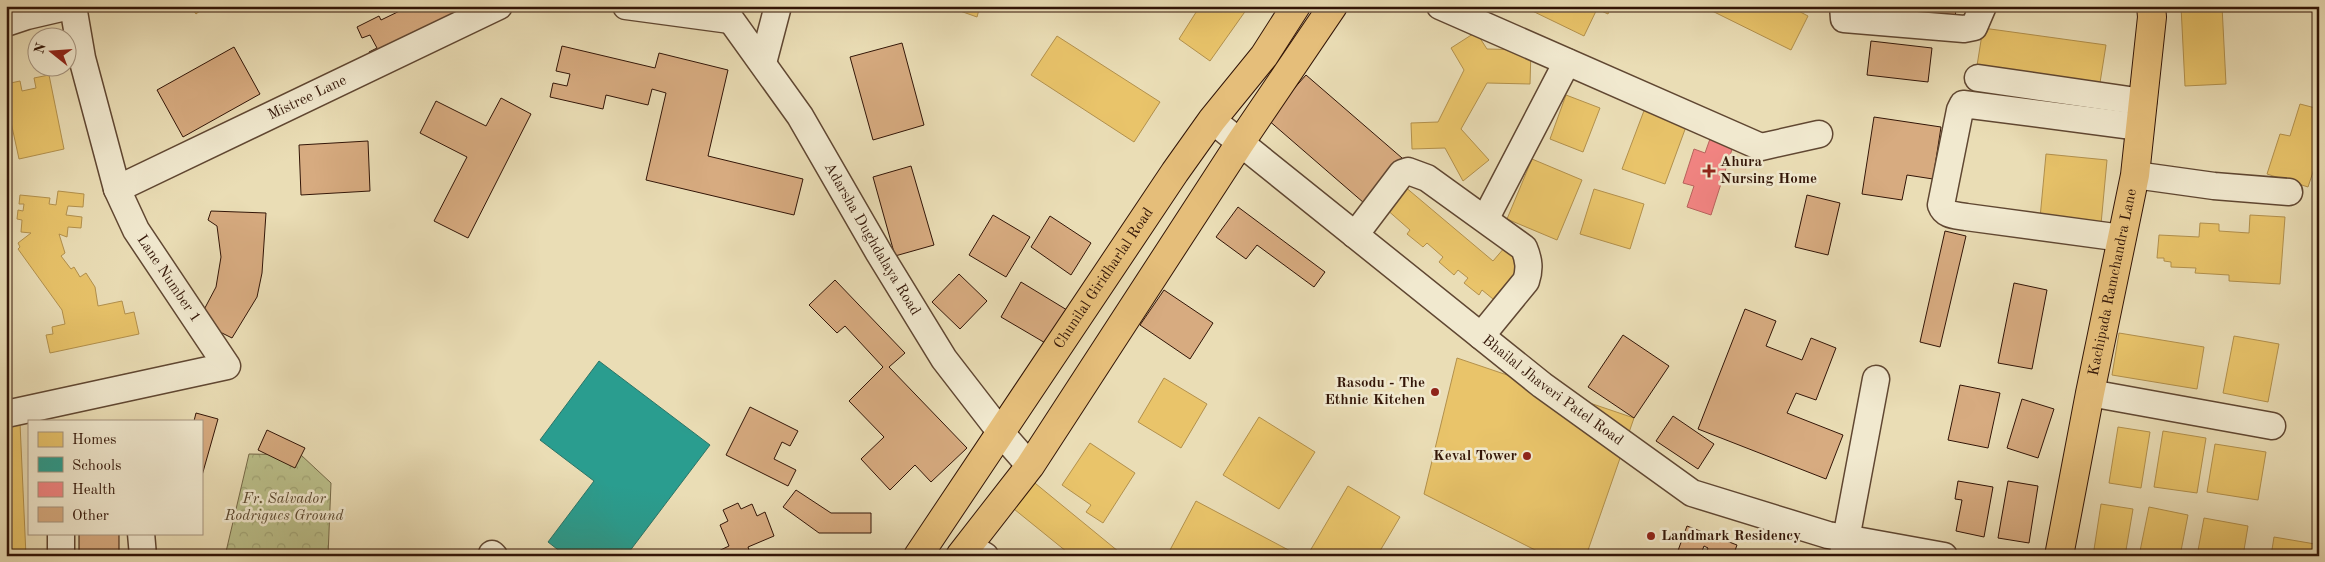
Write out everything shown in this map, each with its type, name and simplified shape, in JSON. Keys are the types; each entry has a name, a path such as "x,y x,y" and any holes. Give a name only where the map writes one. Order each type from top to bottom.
{"main road":[{"name":"Chunilal Giridharlal Road","path":"918,556 1002,434 1175,172 1212,120 1264,56 1296,6"},
{"path":"971,552 1030,466 1240,143 1334,6"},
{"name":"Kachipada Ramchandra Lane","path":"2059,556 2135,175 2152,17 2151,6"}],"street":[{"path":"6,23 26,16 71,6"},
{"name":"Lane Number 1","path":"6,414 227,366 136,230 117,189 82,58 71,6"},
{"name":"Mistree Lane","path":"117,189 499,6"},
{"path":"626,6 725,13"},
{"path":"763,63 778,6"},
{"path":"1440,6 1761,147 1819,134"},
{"path":"1843,6 1844,19 1964,29 1974,27 1983,6"},
{"name":"Adarsha Dughdalaya Road","path":"725,13 800,116 879,253 944,359 1002,434 1030,466"},
{"path":"1490,210 1567,62"},
{"path":"1978,78 2142,114"},
{"path":"2122,238 1948,214 1941,205 1960,110 1963,104 2142,114"},
{"name":"Bhailal Jhaveri Patel Road","path":"1212,120 1542,385 1692,493 1828,535 1844,547 1944,556"},
{"path":"1355,234 1402,173 1408,171 1427,178 1524,248 1528,258 1529,271 1526,281 1481,336"},
{"path":"2135,175 2214,186 2288,192"},
{"path":"1844,547 1876,379"},
{"path":"2090,393 2272,426"},
{"path":"61,534 61,556"},
{"path":"141,534 142,556"}],"green space":[{"name":"Fr. Salvador Rodrigues Ground","path":"249,454 301,455 331,483 328,556 225,556"}],"building: Homes":[{"path":"190,6 206,6 196,14"},
{"path":"946,6 980,6 977,17"},
{"path":"1200,6 1249,6 1210,61 1179,39"},
{"path":"1522,6 1611,6 1608,14 1597,9 1584,36"},
{"path":"1702,6 1789,6 1808,16 1791,50"},
{"path":"2181,6 2222,6 2226,84 2185,86"},
{"path":"1983,28 2106,45 2099,89 1976,72"},
{"path":"1476,32 1487,49 1531,50 1530,84 1487,83 1461,129 1489,160 1463,181 1445,148 1412,149 1411,123 1438,122 1464,70 1451,48"},
{"path":"1057,36 1160,102 1134,142 1031,75"},
{"path":"34,78 50,78 64,149 19,159 6,99 6,84 20,81 22,91 36,88"},
{"path":"1566,95 1600,108 1583,152 1550,139"},
{"path":"2300,104 2319,109 2319,164 2316,163 2308,187 2267,174 2280,134 2290,136"},
{"path":"1645,108 1687,124 1665,184 1622,169"},
{"path":"2046,154 2107,160 2101,224 2040,218"},
{"path":"1532,159 1582,180 1557,240 1507,219"},
{"path":"1404,186 1493,261 1505,247 1524,262 1493,299 1482,290 1479,295 1464,283 1468,278 1458,270 1454,275 1439,262 1443,257 1427,243 1423,247 1407,234 1410,230 1385,208"},
{"path":"1594,189 1644,204 1630,249 1580,234"},
{"path":"58,191 84,194 83,207 68,206 66,215 82,217 81,228 68,227 67,237 59,234 65,253 61,256 71,269 74,267 80,277 86,273 95,287 98,306 122,301 125,314 134,312 139,334 50,353 46,335 53,334 52,327 65,324 62,310 18,249 20,247 18,243 31,233 21,232 22,220 17,219 18,210 23,211 24,204 19,204 20,195 50,198 49,204 56,205"},
{"path":"2250,215 2285,217 2280,284 2229,281 2229,275 2195,273 2196,268 2171,267 2171,262 2164,261 2164,258 2157,258 2159,235 2199,237 2200,223 2219,224 2219,231 2249,233"},
{"path":"2119,333 2204,347 2197,389 2112,375"},
{"path":"2234,336 2279,344 2268,402 2223,393"},
{"name":"Keval Tower","path":"1457,358 1634,418 1586,556 1547,556 1424,494"},
{"path":"1164,378 1207,404 1181,448 1138,422"},
{"path":"1259,417 1315,452 1279,509 1223,475"},
{"path":"20,423 26,556 6,556 6,424"},
{"path":"2118,427 2150,432 2141,488 2109,483"},
{"path":"2163,431 2206,438 2197,493 2154,487"},
{"path":"1090,443 1135,473 1103,523 1086,512 1091,505 1062,485"},
{"path":"2215,444 2266,452 2258,500 2207,492"},
{"path":"1030,479 1124,556 1072,556 1009,505"},
{"path":"1348,486 1400,517 1377,556 1317,556 1310,551"},
{"path":"1196,501 1296,554 1295,556 1180,556 1170,550"},
{"path":"2101,504 2133,509 2125,556 2093,556"},
{"path":"2149,507 2188,515 2180,556 2139,556"},
{"path":"2204,518 2248,526 2243,556 2197,556"},
{"path":"2274,537 2315,544 2313,556 2271,556"}],"building: Schools":[{"path":"599,361 710,445 626,556 566,556 548,542 594,481 540,440"}],"building: Health":[{"path":"1711,136 1734,143 1711,215 1687,207 1694,186 1683,183 1694,149 1705,153"}],"building: Other":[{"path":"410,6 480,6 374,62 369,52 377,48 370,35 362,38 357,27 379,16 381,20"},
{"path":"1852,6 1956,6 1955,21 1852,16"},
{"path":"1871,41 1932,48 1928,82 1867,75"},
{"path":"902,43 924,125 873,140 850,57"},
{"path":"562,46 655,68 659,53 728,70 708,156 803,179 794,215 646,180 666,93 652,89 648,105 606,95 603,109 550,97 553,83 567,86 570,74 556,71"},
{"path":"234,47 260,94 183,137 157,90"},
{"path":"1306,75 1402,158 1364,203 1267,119"},
{"path":"501,98 531,114 468,238 434,221 467,157 420,133 436,101 486,126"},
{"path":"1874,117 1941,127 1933,179 1907,175 1902,200 1862,194"},
{"path":"368,141 370,191 301,195 299,145"},
{"path":"911,166 934,245 895,256 873,177"},
{"path":"1807,195 1840,203 1828,255 1795,247"},
{"path":"1238,207 1325,272 1314,287 1257,245 1246,259 1216,237"},
{"path":"211,211 266,213 262,273 257,297 232,338 198,321 216,287 221,257 217,226 208,220"},
{"path":"993,215 1030,237 1006,277 969,255"},
{"path":"1050,216 1091,243 1071,275 1031,247"},
{"path":"1945,231 1966,236 1940,347 1920,342"},
{"path":"959,274 987,301 960,329 932,302"},
{"path":"835,280 905,353 889,367 967,448 931,482 915,465 890,490 861,459 884,437 849,401 883,367 845,326 837,333 809,305"},
{"path":"1021,282 1067,310 1047,344 1001,317"},
{"path":"2014,283 2047,290 2032,369 1998,363"},
{"path":"1164,290 1213,323 1190,359 1140,325"},
{"path":"1745,309 1776,321 1766,346 1802,360 1811,338 1836,348 1816,400 1796,393 1787,413 1843,435 1826,479 1698,429"},
{"path":"1623,335 1669,366 1634,418 1588,387"},
{"path":"1960,385 2000,393 1988,448 1948,440"},
{"path":"2022,399 2054,409 2038,458 2007,448"},
{"path":"750,407 798,431 790,446 782,442 774,459 796,470 788,486 726,455"},
{"path":"196,413 218,419 202,475 202,420 194,420"},
{"path":"1673,416 1714,444 1698,469 1656,441"},
{"path":"267,430 305,448 295,468 258,450"},
{"path":"1958,481 1993,487 1984,537 1956,531 1962,500 1955,499"},
{"path":"2008,481 2038,486 2029,543 1998,538"},
{"path":"796,490 831,513 871,513 871,533 819,533 783,507"},
{"path":"738,503 741,509 752,504 757,516 765,512 774,536 748,547 751,556 708,556 729,546 720,525 728,521 723,510"},
{"path":"1687,526 1737,545 1733,556 1705,556 1708,548 1704,546 1700,556 1676,556"},
{"path":"79,534 119,534 119,556 79,556"}],"place":[{"name":"Ahura Nursing Home","path":"1709,171"},
{"name":"Rasodu - The Ethnic Kitchen","path":"1435,392"},
{"name":"Keval Tower","path":"1527,456"},
{"name":"Landmark Residency","path":"1651,536"}]}
